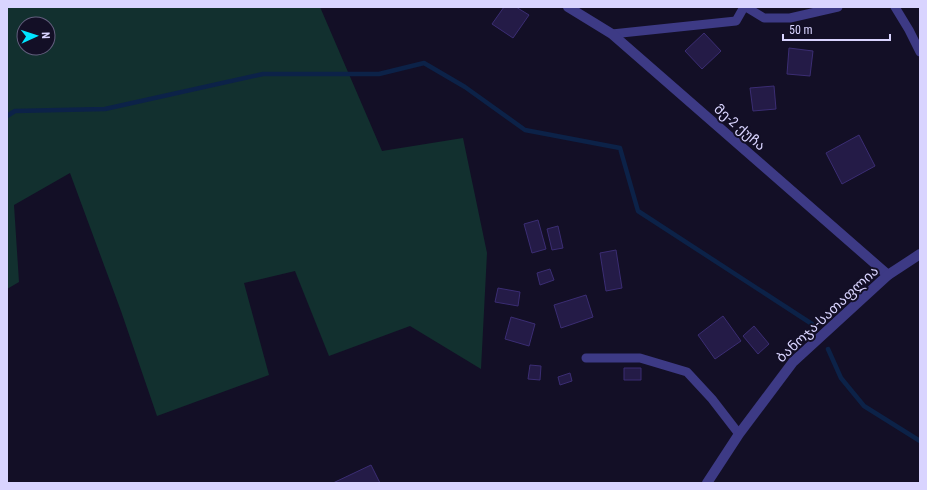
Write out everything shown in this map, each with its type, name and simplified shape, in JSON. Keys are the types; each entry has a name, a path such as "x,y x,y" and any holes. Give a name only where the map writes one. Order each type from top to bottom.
{"street":[{"name":"მე-2 ქუჩა","path":"568,7 612,34 888,275"},
{"name":"ბანოჯა-სათაფლია","path":"707,483 738,434 793,362 888,275 920,254"}],"lane":[{"path":"612,34 736,21 745,7 764,18 790,18 838,7"},
{"path":"895,7 920,52"},
{"path":"586,358 640,358 687,372 712,399 738,434"}],"green space":[{"path":"7,7 320,7 382,151 463,138 487,253 481,369 410,326 329,356 295,271 244,283 269,375 157,416 121,311 70,173 14,205 19,282 7,289"}],"building":[{"path":"504,7 516,7 529,15 513,38 492,24"},
{"path":"704,33 721,51 702,69 685,51"},
{"path":"789,48 813,51 810,76 787,74"},
{"path":"774,86 776,109 753,111 750,88"},
{"path":"859,135 875,166 842,184 826,153"},
{"path":"538,220 546,249 532,253 524,224"},
{"path":"558,226 563,248 552,250 547,229"},
{"path":"616,250 622,288 606,291 600,253"},
{"path":"550,269 554,280 540,285 537,273"},
{"path":"498,288 520,292 518,306 495,302"},
{"path":"586,295 593,317 561,328 554,305"},
{"path":"723,316 741,341 715,359 698,335"},
{"path":"511,317 535,324 529,346 505,339"},
{"path":"754,326 769,344 758,354 743,336"},
{"path":"530,365 541,366 540,380 528,379"},
{"path":"624,368 641,368 641,380 624,380"},
{"path":"570,373 572,381 560,385 558,377"},
{"path":"371,465 380,483 333,483"}],"waterway":[{"path":"7,116 15,111 105,109 263,74 379,74 424,63 465,87 525,130 620,148 638,211 812,324"},
{"path":"828,349 841,378 864,406 920,441"}]}
